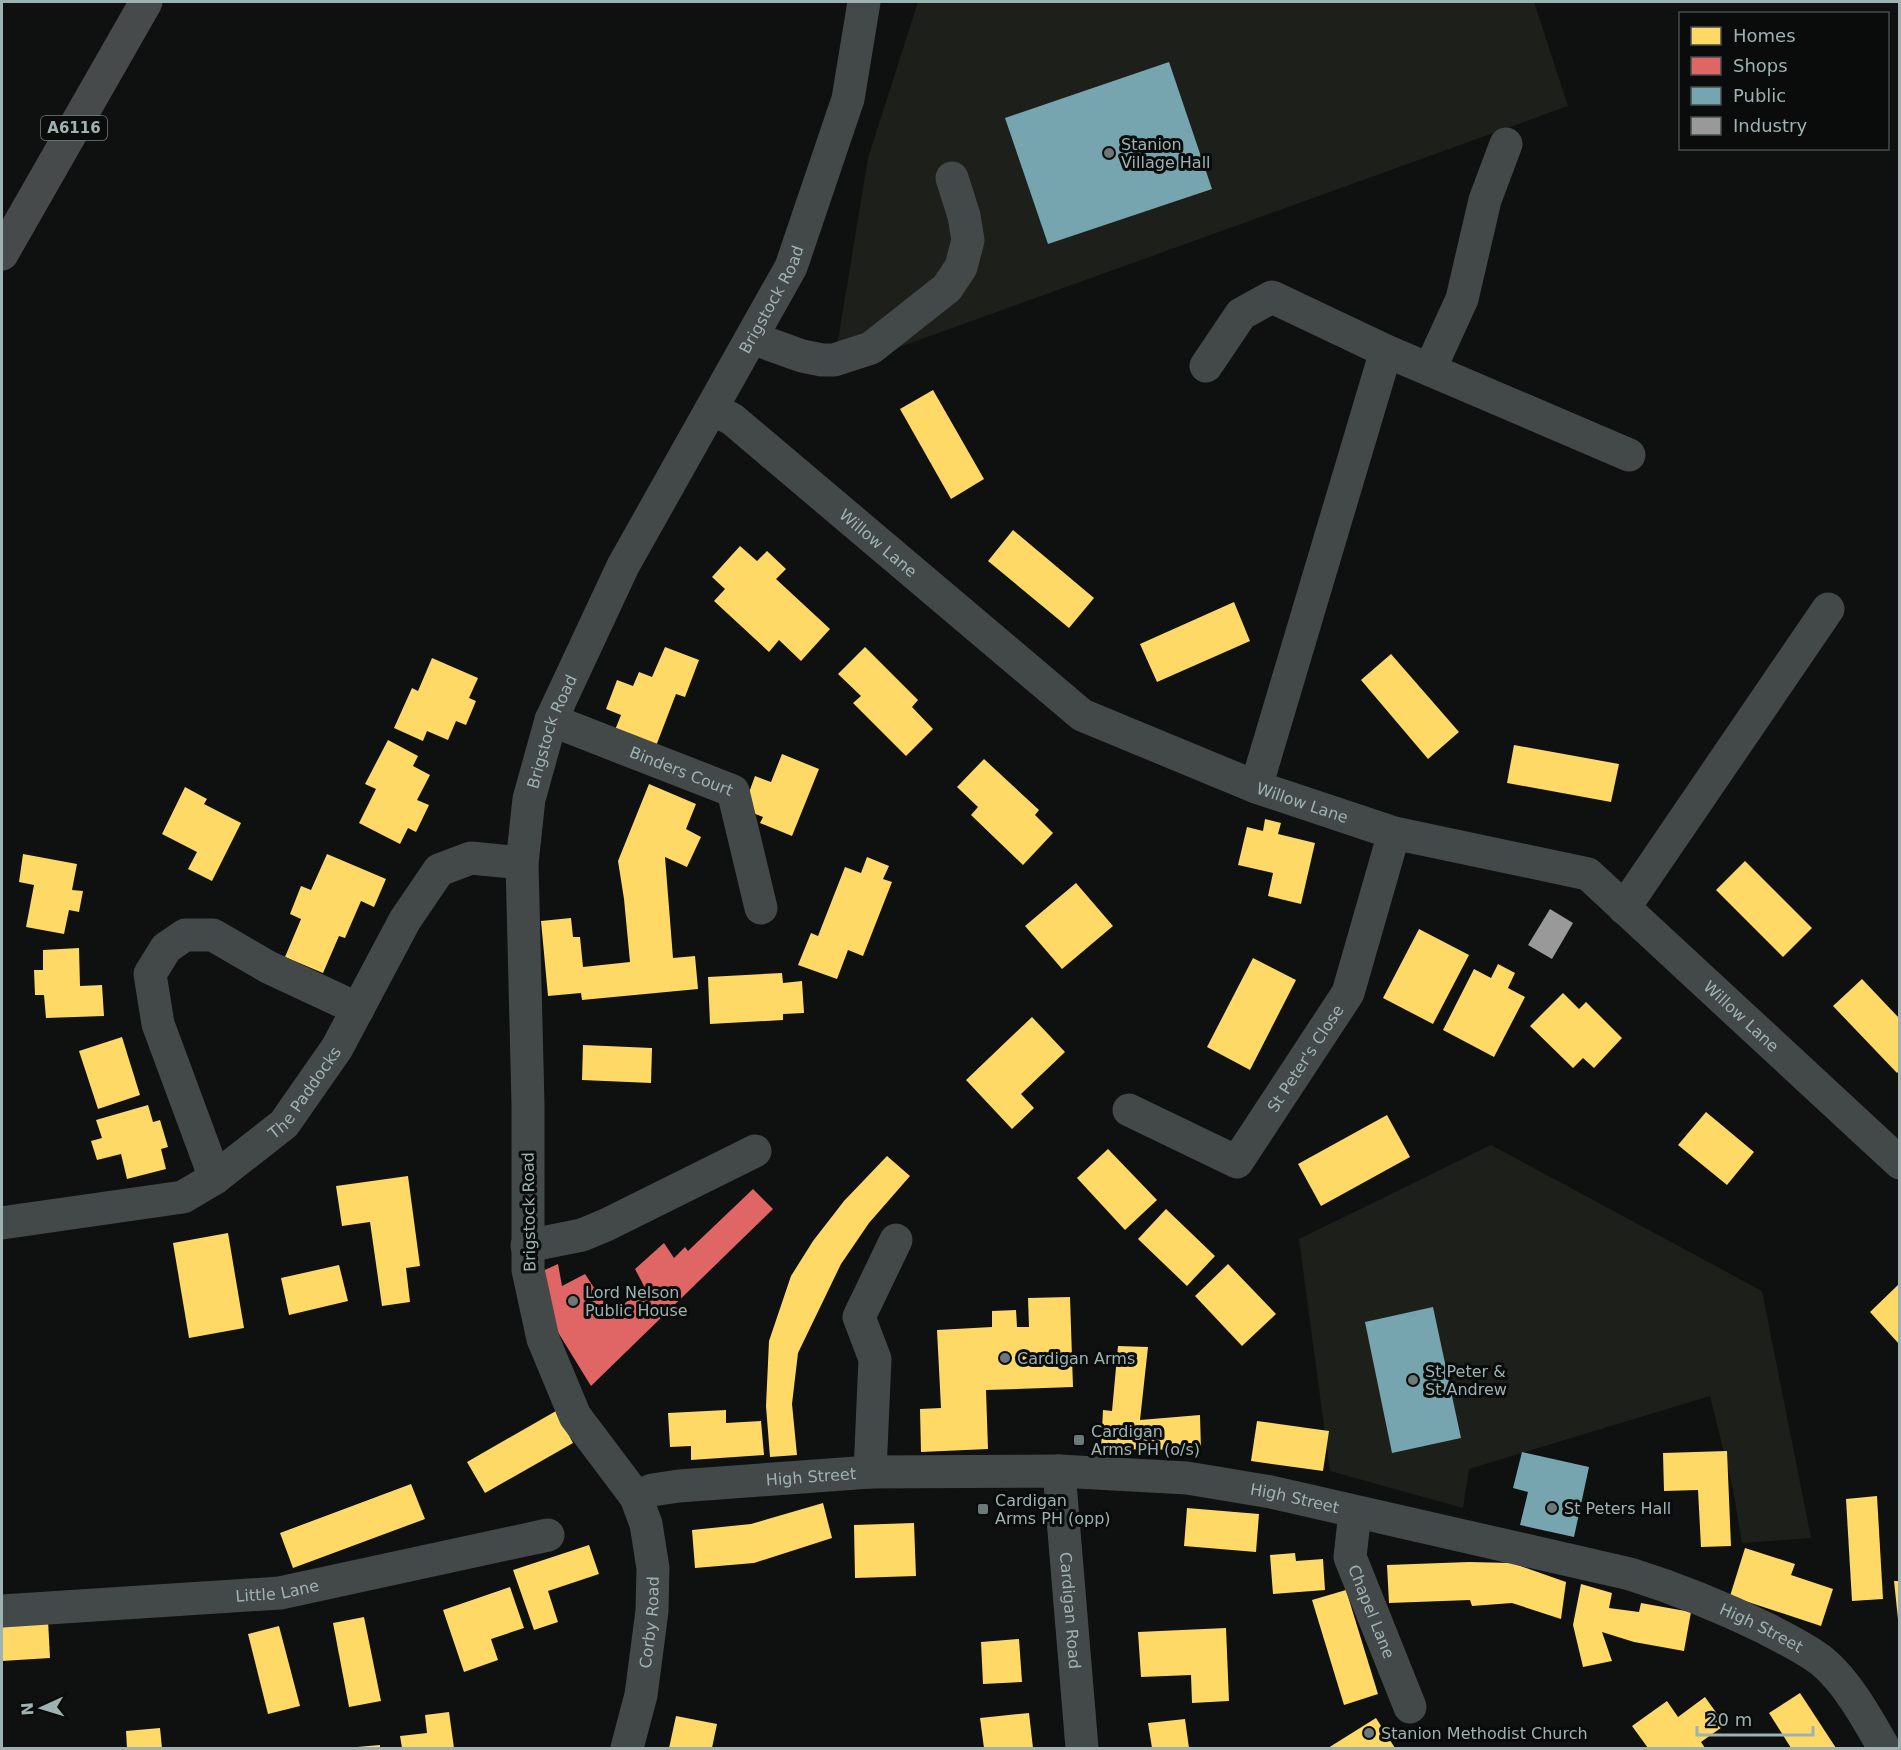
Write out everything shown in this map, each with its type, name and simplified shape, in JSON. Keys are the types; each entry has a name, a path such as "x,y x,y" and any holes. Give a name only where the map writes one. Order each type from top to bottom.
{"highway":[{"name":"A6116","path":"2,254 146,2"}],"street":[{"name":"Brigstock Road","path":"636,1497 575,1416 543,1339 528,1270 528,1104 522,863 529,799 551,720 623,566 791,267 848,99 864,2"},
{"path":"1430,369 1462,299 1485,200 1506,144"},
{"path":"752,338 802,356 834,360 871,348 947,288 961,267 968,240 964,216 952,178"},
{"path":"1206,366 1241,314 1272,297 1386,351 1629,455"},
{"path":"1256,787 1386,351"},
{"name":"Willow Lane","path":"712,410 732,419 1082,715 1256,787 1394,833 1588,874 1899,1163"},
{"path":"1624,908 1828,609"},
{"name":"Binders Court","path":"551,720 733,790 761,908"},
{"name":"St Peter's Close","path":"1129,1110 1237,1162 1348,993 1394,833"},
{"name":"The Paddocks","path":"2,1223 183,1197 214,1178 284,1124 337,1048 405,920 439,870 471,858 522,863"},
{"path":"214,1178 158,1024 150,974 166,948 185,935 213,936 268,967 358,1009"},
{"path":"527,1246 582,1235 606,1225 754,1151"},
{"path":"870,1472 875,1359 859,1317 896,1240"},
{"name":"High Street","path":"636,1497 652,1490 680,1486 870,1472 1059,1471 1187,1478 1271,1492 1630,1574 1679,1589 1727,1609 1782,1637 1823,1662 1847,1690 1871,1724 1884,1749"},
{"name":"Cardigan Road","path":"1059,1471 1082,1749"},
{"name":"Corby Road","path":"627,1749 641,1695 652,1611 653,1568 646,1524 636,1497"},
{"name":"Chapel Lane","path":"1355,1512 1350,1557 1410,1707"},
{"name":"Little Lane","path":"2,1611 280,1593 548,1535"}],"shaded area":[{"path":"918,2 1534,2 1568,106 833,371 868,158"},
{"path":"1491,1145 1762,1291 1811,1538 1742,1543 1733,1489 1710,1396 1469,1469 1463,1508 1330,1471 1299,1239"}],"building: Homes":[{"path":"933,390 984,479 951,499 900,409"},
{"path":"1013,530 1094,598 1069,628 988,561"},
{"path":"740,546 757,561 767,551 786,569 776,579 830,629 801,661 779,640 769,652 714,601 725,589 712,577"},
{"path":"1234,602 1250,641 1157,682 1140,644"},
{"path":"665,647 699,660 685,697 676,694 656,746 615,730 621,715 606,709 617,680 633,686 639,672 652,677"},
{"path":"865,647 918,700 912,707 933,729 906,756 853,703 861,696 838,674"},
{"path":"1391,654 1459,732 1428,759 1361,680"},
{"path":"432,658 478,678 469,698 476,701 466,725 456,721 448,740 427,731 423,741 394,728 412,688 418,691"},
{"path":"388,740 418,756 413,766 430,775 417,800 429,805 416,832 408,828 400,844 359,823 376,789 365,784"},
{"path":"1514,745 1619,764 1611,802 1507,783"},
{"path":"782,754 819,769 792,836 760,823 763,817 743,809 755,776 771,782"},
{"path":"984,759 1039,810 1035,815 1053,833 1023,865 971,815 978,807 957,787"},
{"path":"649,784 696,804 686,829 701,837 687,867 665,857 673,958 695,956 698,989 582,1000 581,993 548,996 541,921 571,918 573,937 580,937 583,967 630,962 618,861"},
{"path":"185,787 207,799 204,804 241,823 212,881 188,869 197,852 162,834"},
{"path":"1265,819 1281,823 1278,834 1315,843 1301,904 1268,896 1273,873 1238,865 1247,827 1263,831"},
{"path":"23,854 77,864 72,890 83,891 79,912 69,910 64,934 26,927 34,885 19,882"},
{"path":"327,854 386,879 374,907 361,901 345,938 339,936 323,973 285,957 301,919 290,914 301,886 311,890"},
{"path":"867,857 889,866 883,879 892,882 863,956 848,950 837,979 798,965 811,933 818,936 845,867 861,873"},
{"path":"1745,861 1812,928 1783,957 1716,890"},
{"path":"1076,883 1113,926 1062,969 1025,926"},
{"path":"1419,929 1469,955 1433,1024 1383,998"},
{"path":"79,948 80,986 102,985 104,1016 46,1018 44,995 35,995 34,970 43,970 43,950"},
{"path":"1253,958 1296,980 1250,1070 1207,1047"},
{"path":"1498,964 1515,973 1508,988 1525,997 1494,1057 1443,1030 1474,969 1491,978"},
{"path":"782,973 783,983 802,981 804,1013 783,1014 783,1020 710,1024 708,977"},
{"path":"1862,979 1899,1018 1899,1071 1897,1073 1833,1006"},
{"path":"1563,993 1579,1009 1586,1002 1622,1038 1594,1068 1583,1058 1573,1068 1530,1026"},
{"path":"1032,1017 1065,1052 1021,1094 1034,1108 1012,1129 966,1080"},
{"path":"122,1037 140,1095 98,1109 79,1051"},
{"path":"583,1045 652,1048 651,1083 582,1080"},
{"path":"148,1105 153,1122 160,1120 168,1147 161,1149 166,1169 127,1179 121,1154 97,1160 91,1141 102,1138 96,1120"},
{"path":"1706,1112 1754,1152 1727,1185 1678,1145"},
{"path":"1387,1115 1410,1157 1321,1206 1298,1164"},
{"path":"1108,1149 1157,1200 1125,1230 1077,1178"},
{"path":"887,1156 910,1176 869,1223 841,1264 798,1353 792,1404 797,1455 770,1457 766,1406 769,1341 791,1276 813,1241 844,1201"},
{"path":"408,1176 420,1266 406,1268 410,1302 382,1306 370,1222 342,1226 336,1186"},
{"path":"1166,1209 1215,1256 1187,1286 1138,1239"},
{"path":"228,1233 244,1328 189,1338 173,1243"},
{"path":"1228,1264 1276,1314 1242,1346 1195,1296"},
{"path":"339,1265 348,1301 289,1315 281,1278"},
{"path":"1899,1284 1899,1344 1870,1312"},
{"name":"Cardigan Arms","path":"1070,1297 1073,1387 986,1390 988,1449 921,1452 920,1409 941,1408 937,1330 992,1327 992,1311 1016,1310 1017,1327 1029,1327 1028,1298"},
{"path":"1118,1346 1148,1347 1140,1420 1200,1415 1201,1450 1101,1449 1103,1410 1112,1411"},
{"path":"726,1410 726,1423 761,1421 764,1455 691,1460 691,1446 670,1447 668,1413"},
{"path":"556,1411 573,1443 485,1493 467,1462"},
{"path":"1257,1421 1329,1431 1323,1471 1251,1461"},
{"path":"1727,1451 1731,1546 1701,1547 1698,1490 1664,1491 1663,1453"},
{"path":"411,1484 425,1519 293,1568 280,1533"},
{"path":"1877,1496 1883,1599 1852,1601 1846,1499"},
{"path":"823,1503 832,1538 754,1563 695,1568 692,1530 751,1524"},
{"path":"1187,1508 1259,1514 1256,1552 1184,1546"},
{"path":"914,1523 916,1576 855,1578 854,1525"},
{"path":"589,1545 599,1574 548,1591 558,1622 534,1630 513,1570"},
{"path":"1745,1548 1795,1564 1791,1575 1833,1589 1821,1626 1730,1596"},
{"path":"1295,1553 1296,1561 1323,1559 1325,1590 1273,1594 1270,1555"},
{"path":"1512,1563 1566,1582 1561,1619 1512,1603 1472,1606 1470,1600 1389,1603 1387,1565"},
{"path":"1894,1581 1899,1581 1899,1619 1898,1619"},
{"path":"1581,1584 1612,1593 1609,1608 1639,1612 1641,1603 1691,1612 1684,1651 1634,1642 1602,1632 1612,1661 1583,1667 1573,1625"},
{"path":"510,1587 524,1628 491,1639 498,1660 464,1672 443,1610"},
{"path":"1346,1590 1378,1694 1344,1705 1312,1600"},
{"path":"364,1617 381,1701 349,1707 333,1623"},
{"path":"48,1620 50,1658 2,1661 2,1623"},
{"path":"279,1626 300,1706 268,1714 248,1634"},
{"path":"1226,1628 1229,1701 1192,1703 1191,1675 1141,1677 1138,1632"},
{"path":"1019,1639 1022,1682 983,1684 981,1642"},
{"path":"1800,1693 1836,1748 1791,1748 1769,1713"},
{"path":"1705,1697 1725,1725 1701,1742 1705,1748 1648,1748 1632,1726 1667,1701 1678,1717"},
{"path":"449,1712 454,1748 402,1748 400,1736 427,1733 425,1715"},
{"path":"1029,1713 1033,1748 984,1748 980,1718"},
{"path":"676,1716 717,1724 712,1748 669,1748"},
{"name":"Stanion Methodist Church","path":"1376,1718 1395,1748 1328,1748"},
{"path":"1185,1719 1189,1748 1152,1748 1148,1723"},
{"path":"160,1728 162,1748 127,1748 126,1731"},
{"path":"380,1745 380,1748 357,1747"}],"building: Shops":[{"name":"Lord Nelson Public House","path":"753,1189 773,1209 591,1386 548,1316 536,1274 558,1264 562,1286 585,1274 612,1315 644,1286 635,1269 664,1243 674,1258 685,1247 688,1251"}],"building: Public":[{"name":"Stanion Village Hall","path":"1169,62 1212,189 1048,244 1005,118"},
{"name":"St Peter & St Andrew","path":"1433,1307 1461,1438 1392,1453 1365,1322"},
{"name":"St Peters Hall","path":"1522,1452 1589,1467 1574,1537 1520,1525 1528,1492 1513,1488"}],"building: Industry":[{"path":"1550,909 1573,923 1552,959 1528,945"}],"place":[{"name":"Stanion Village Hall","path":"1109,153"},
{"name":"Lord Nelson Public House","path":"573,1301"},
{"name":"Cardigan Arms","path":"1005,1358"},
{"name":"St Peter & St Andrew","path":"1413,1380"},
{"name":"Cardigan Arms PH (o/s)","path":"1079,1440"},
{"name":"St Peters Hall","path":"1552,1508"},
{"name":"Cardigan Arms PH (opp)","path":"983,1509"},
{"name":"Stanion Methodist Church","path":"1369,1733"}]}
